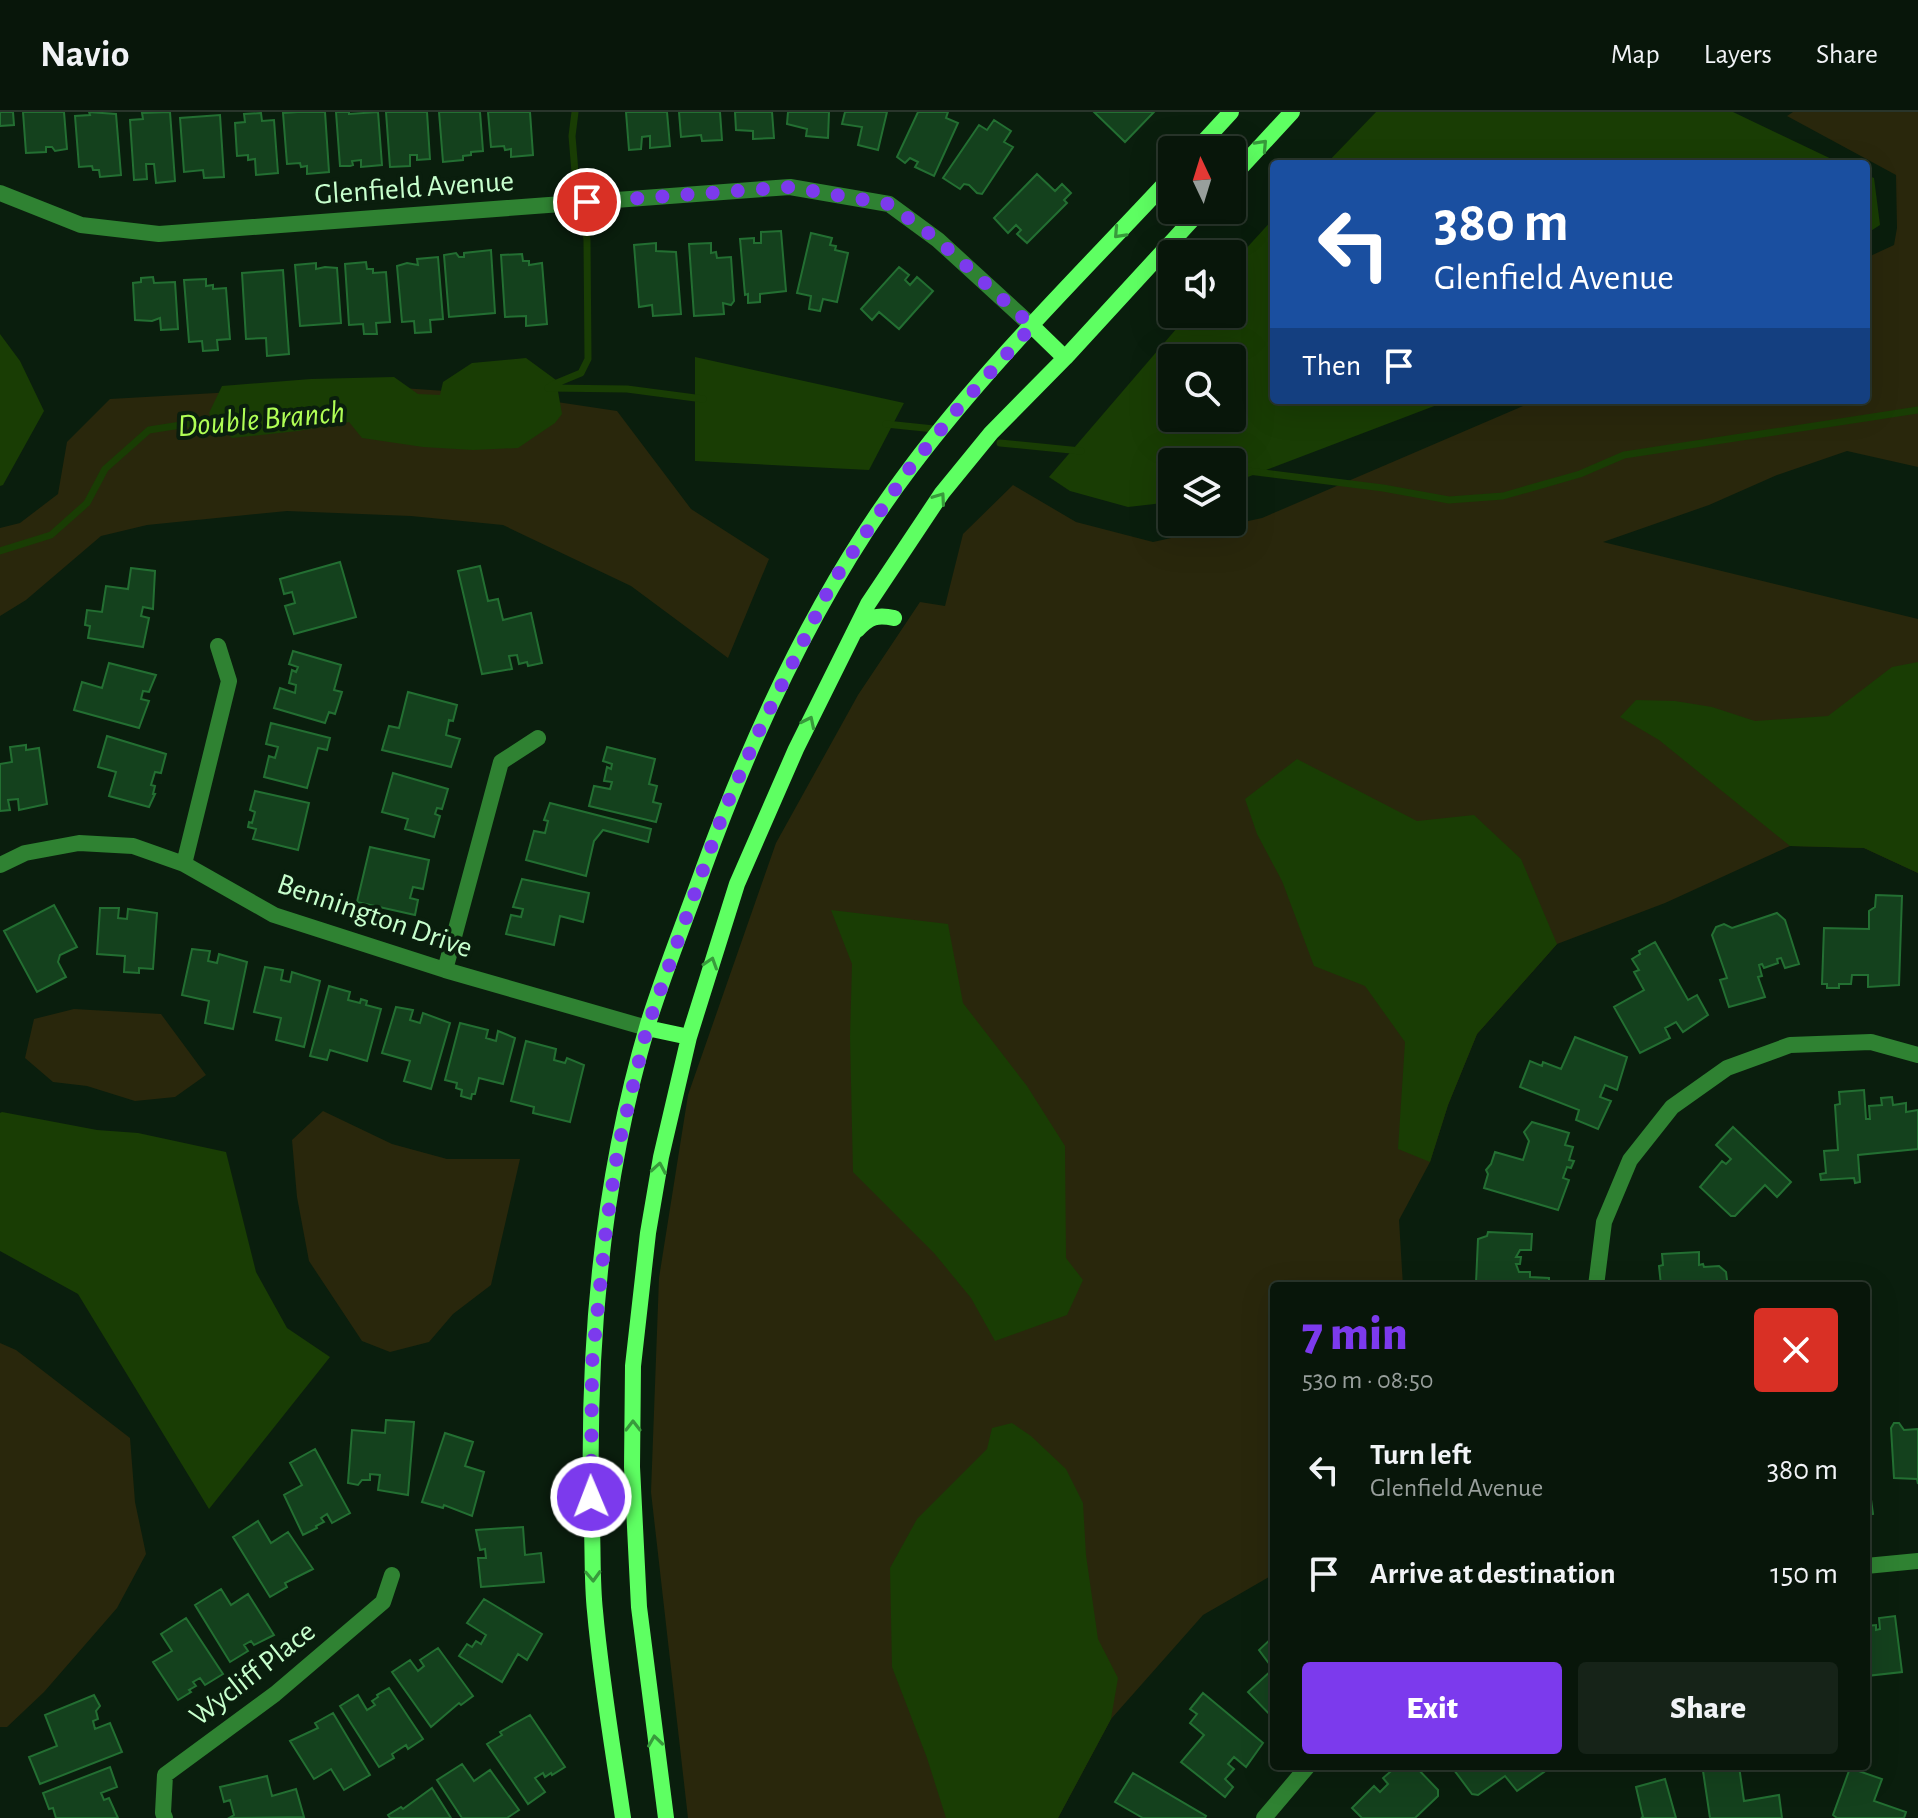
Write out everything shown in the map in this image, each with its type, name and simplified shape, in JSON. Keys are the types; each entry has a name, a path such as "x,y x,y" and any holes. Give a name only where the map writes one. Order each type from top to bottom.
{"street":[{"path":"1209,136 1231,112"},
{"path":"1246,162 1292,112"},
{"name":"Glenfield Avenue","path":"0,193 81,225 159,234 790,187 889,204 938,240 1032,326"},
{"path":"623,1818 595,1610 590,1469 592,1364 618,1148 647,1028 724,811 759,731 832,583 909,469 960,406 1158,191"},
{"path":"666,1818 639,1607 632,1467 633,1366 648,1233 661,1157 689,1037 737,884 796,749 868,604 942,493 991,433 1188,224"},
{"path":"1032,326 1065,358"},
{"path":"853,634 871,617 882,615 894,618"},
{"path":"184,864 229,681 218,646"},
{"path":"445,970 501,762 538,738"},
{"name":"Bennington Drive","path":"0,865 25,853 79,843 133,846 184,864 274,915 445,970 647,1028"},
{"path":"647,1028 689,1037"},
{"path":"1596,1282 1604,1222 1630,1160 1672,1107 1727,1068 1790,1045 1871,1042 1918,1055"},
{"path":"1870,1566 1918,1561"},
{"name":"Wycliff Place","path":"165,1818 165,1775 275,1694 383,1602 392,1575"},
{"path":"1264,1818 1305,1770"}],"shaded area":[{"path":"1793,112 1918,112 1918,467 1847,451 1603,542 1918,619 1918,873 1864,848 1790,846 1665,903 1557,944 1477,1034 1448,1105 1430,1162 1399,1220 1403,1282 1270,1282 1270,1576 1203,1615 1111,1719 1058,1818 688,1818 651,1492 659,1278 688,1095 776,843 858,695 920,602 945,606 963,534 1013,485 1076,522 1153,542 1180,536 1246,536 1246,522 1262,518 1528,404 1870,404 1870,256 1894,245 1897,228 1896,175 1787,116"},
{"path":"359,385 517,396 617,411 691,509 769,559 728,658 631,586 503,525 411,516 287,511 147,525 101,536 26,600 0,616 0,528 20,523 58,494 67,442 110,399"},
{"path":"74,1009 161,1014 206,1075 175,1097 135,1101 87,1086 53,1082 25,1058 34,1019"},
{"path":"323,1111 392,1144 447,1159 520,1159 491,1285 453,1314 429,1342 390,1352 362,1341 309,1261 297,1197 292,1140"},
{"path":"0,1343 16,1350 130,1438 135,1502 146,1554 117,1608 44,1692 7,1727 0,1727"}],"water":[{"path":"1376,112 1733,112 1834,160 1330,160"},
{"path":"1870,176 1874,178 1880,225 1870,231"},
{"path":"1270,222 1270,404 1439,404 1246,478 1246,448 1158,448 1158,504 1128,507 1070,491 1049,477 1158,350 1158,432 1246,432 1246,344 1163,344 1177,328 1246,328 1246,249"},
{"path":"0,334 20,361 44,411 0,486"},
{"path":"695,357 904,403 869,470 695,461"},
{"path":"526,358 556,380 562,414 555,423 518,448 473,450 423,447 362,438 349,422 232,438 213,422 209,413 222,386 394,377 418,394 440,395 443,382 472,363"},
{"path":"1918,662 1918,873 1864,848 1790,846 1659,740 1620,717 1636,700 1675,701 1712,707 1755,721 1828,716 1892,667"},
{"path":"1297,759 1417,821 1474,815 1521,859 1557,944 1477,1034 1448,1105 1430,1162 1398,1149 1405,1042 1365,986 1314,966 1282,881 1257,834 1245,799"},
{"path":"831,910 948,924 963,1003 1027,1086 1065,1146 1066,1258 1083,1280 1067,1315 995,1341 971,1298 934,1253 853,1172 852,964"},
{"path":"2,1112 97,1130 138,1133 226,1152 256,1272 287,1328 330,1357 209,1509 78,1294 0,1251"},
{"path":"1012,1423 1031,1436 1066,1469 1083,1503 1086,1555 1098,1639 1118,1678 1111,1719 1058,1818 946,1818 892,1667 890,1568 917,1519 987,1449 992,1428"}],"building":[{"path":"0,112 13,112 14,125 0,126"},
{"path":"23,112 64,112 67,149 55,151 52,147 46,147 46,152 26,153"},
{"path":"89,112 116,114 121,175 100,177 99,170 93,170 92,166 79,167 75,116 90,115"},
{"path":"170,112 175,181 156,183 154,164 146,164 147,179 134,180 130,120 143,119 142,113"},
{"path":"325,112 329,172 307,174 307,166 287,164 283,113"},
{"path":"336,112 378,112 382,165 361,167 361,160 352,161 353,165 350,166 340,166"},
{"path":"386,112 427,112 430,159 417,160 417,155 410,155 410,166 390,167"},
{"path":"439,112 480,112 483,151 471,152 471,155 463,156 463,160 443,162"},
{"path":"488,112 530,112 533,155 511,157 511,149 491,147"},
{"path":"626,112 667,112 670,146 650,148 650,136 642,137 641,149 629,150"},
{"path":"679,112 720,112 722,140 702,141 701,135 681,137"},
{"path":"735,112 772,112 774,138 753,139 753,131 736,130"},
{"path":"788,112 829,112 828,138 806,136 807,129 787,124"},
{"path":"845,112 887,112 878,150 858,145 862,127 842,124"},
{"path":"918,112 948,112 946,118 958,123 934,176 915,167 918,162 910,158 905,163 897,157"},
{"path":"1094,112 1154,112 1125,142"},
{"path":"261,113 262,121 274,120 278,173 256,175 255,159 248,160 248,155 237,156 235,123 245,122 244,114"},
{"path":"220,115 224,177 204,178 203,170 184,172 180,118"},
{"path":"994,120 1011,131 1004,142 1013,147 982,194 969,185 964,184 960,189 943,178 979,125 987,130"},
{"path":"1037,174 1055,191 1062,184 1071,193 1064,200 1067,203 1027,243 1017,234 1021,230 1016,225 1008,233 994,218"},
{"path":"781,231 786,291 760,294 760,302 748,303 740,239 754,238 754,243 761,243 761,232"},
{"path":"811,233 832,238 830,245 836,246 835,250 848,253 837,302 823,299 820,311 809,309 811,296 797,293"},
{"path":"656,243 656,251 676,252 681,314 653,316 652,305 639,307 634,245"},
{"path":"711,243 711,253 716,252 717,258 731,257 734,301 731,305 723,303 724,314 694,316 689,244"},
{"path":"491,250 495,313 449,317 444,255 456,253 464,257 464,253"},
{"path":"522,254 523,261 529,261 529,265 542,263 547,324 526,326 526,316 505,317 501,255"},
{"path":"438,257 443,319 430,320 431,332 415,333 414,321 402,322 397,266 407,263 418,265 417,259"},
{"path":"366,262 367,269 373,269 373,273 386,272 390,322 376,323 377,334 364,334 363,324 349,325 345,264"},
{"path":"316,263 316,269 337,268 341,323 300,326 295,265"},
{"path":"899,267 909,275 905,280 910,285 917,277 933,291 899,329 879,312 872,320 861,309"},
{"path":"283,270 289,354 267,356 266,338 246,339 242,273"},
{"path":"153,277 154,283 175,282 178,329 161,330 160,318 135,320 133,283 141,282 141,278"},
{"path":"206,279 206,286 226,288 230,339 217,340 218,350 203,351 202,341 189,342 184,280"},
{"path":"340,562 356,617 294,634 285,606 295,603 292,592 284,594 280,579"},
{"path":"480,566 488,601 498,599 503,620 531,613 542,663 528,666 527,662 519,664 517,655 509,656 512,669 482,674 458,571"},
{"path":"131,568 155,571 153,609 143,607 141,616 149,618 143,647 88,638 90,626 85,625 87,610 102,612 106,586 128,589"},
{"path":"293,651 341,665 334,690 342,692 335,714 329,712 325,723 274,708 280,688 295,693 296,685 289,683 292,670 296,672 298,667 289,664"},
{"path":"109,663 156,675 149,692 143,691 141,699 149,701 139,728 74,710 82,682 102,688"},
{"path":"408,692 457,705 446,735 460,739 451,767 382,750 389,726 399,728"},
{"path":"271,723 330,738 327,750 318,748 307,788 264,777 269,756 275,758 278,747 266,744"},
{"path":"107,736 166,754 161,773 155,772 151,785 155,786 155,794 149,807 109,796 116,772 98,767"},
{"path":"26,745 26,750 39,748 47,804 19,810 18,799 8,800 10,810 0,811 0,764 12,762 10,747"},
{"path":"607,747 655,759 649,784 657,786 653,802 661,804 656,822 589,806 594,786 610,789 612,782 604,781 607,767 611,769 612,764 603,761"},
{"path":"393,773 448,789 442,809 437,808 435,814 440,816 434,837 405,829 408,819 382,812"},
{"path":"255,791 309,803 298,850 253,839 256,829 248,827 255,812 250,810"},
{"path":"550,803 651,829 648,842 603,830 594,841 586,876 526,860 534,831 545,833 548,821 544,820"},
{"path":"370,847 429,860 423,889 413,887 410,898 418,900 415,915 357,902"},
{"path":"522,879 589,893 583,922 560,916 554,945 506,934 511,915 521,917 523,909 513,907"},
{"path":"1876,895 1902,896 1899,985 1868,987 1868,975 1852,975 1851,984 1827,988 1827,984 1822,984 1824,928 1869,929 1869,911 1875,907"},
{"path":"54,905 77,947 60,955 58,962 66,977 37,992 4,931"},
{"path":"100,908 119,908 118,918 127,919 128,909 157,913 153,969 139,968 139,973 124,972 125,956 97,954"},
{"path":"1777,913 1785,920 1799,964 1785,968 1781,958 1777,959 1778,963 1764,968 1762,964 1759,965 1762,976 1758,977 1765,997 1729,1007 1720,980 1727,978 1712,935 1716,927 1724,924 1732,928"},
{"path":"1655,942 1688,1000 1697,995 1708,1015 1683,1032 1676,1022 1665,1028 1670,1038 1640,1053 1614,1007 1644,990 1634,972 1639,970 1632,959"},
{"path":"192,949 210,951 208,961 217,963 219,954 247,962 233,1029 205,1023 209,1001 182,995"},
{"path":"265,967 283,970 281,980 290,982 292,972 320,981 304,1047 276,1040 281,1018 254,1012"},
{"path":"329,986 350,992 348,1000 360,1003 361,999 367,1001 366,1005 381,1009 367,1061 330,1050 327,1060 310,1056"},
{"path":"396,1007 413,1010 410,1020 420,1023 423,1013 450,1023 431,1089 404,1081 410,1061 382,1053"},
{"path":"460,1023 488,1030 486,1038 496,1041 498,1031 515,1038 503,1084 479,1078 471,1099 461,1096 462,1090 456,1088 457,1083 445,1080"},
{"path":"1575,1037 1627,1057 1617,1090 1605,1085 1600,1097 1611,1101 1598,1129 1576,1120 1579,1110 1520,1087 1530,1061 1561,1069"},
{"path":"526,1041 556,1049 554,1060 565,1063 567,1058 584,1065 570,1122 533,1113 534,1107 511,1101"},
{"path":"1864,1090 1866,1119 1870,1119 1869,1106 1882,1105 1881,1098 1892,1097 1893,1105 1906,1103 1906,1112 1918,1110 1918,1149 1858,1155 1860,1182 1855,1183 1854,1178 1821,1180 1820,1174 1826,1173 1824,1151 1838,1150 1835,1105 1840,1104 1839,1092"},
{"path":"1532,1122 1569,1133 1565,1145 1573,1147 1569,1160 1574,1161 1571,1168 1567,1167 1563,1178 1569,1180 1558,1210 1484,1188 1488,1174 1486,1170 1495,1152 1523,1160 1529,1141 1524,1132"},
{"path":"1733,1127 1791,1182 1777,1197 1765,1185 1735,1216 1731,1216 1700,1187 1722,1161 1726,1164 1731,1159 1716,1145"},
{"path":"1488,1232 1532,1234 1531,1250 1520,1250 1516,1257 1521,1257 1520,1264 1516,1264 1519,1272 1530,1272 1530,1277 1549,1278 1549,1282 1476,1282 1478,1239 1487,1236"},
{"path":"1699,1252 1699,1265 1719,1266 1726,1272 1727,1280 1661,1282 1659,1266 1663,1265 1662,1254"},
{"path":"386,1420 414,1422 408,1495 378,1490 380,1475 370,1474 370,1480 362,1480 358,1485 348,1483 352,1430 385,1433"},
{"path":"1894,1423 1899,1423 1904,1430 1918,1429 1918,1484 1917,1479 1894,1478 1891,1428"},
{"path":"445,1433 473,1442 465,1466 484,1472 472,1516 444,1505 443,1508 422,1502"},
{"path":"315,1449 350,1513 332,1523 327,1514 321,1518 324,1522 303,1535 284,1495 302,1485 290,1463"},
{"path":"258,1521 271,1543 288,1532 313,1569 285,1583 287,1587 270,1597 233,1537"},
{"path":"523,1527 525,1555 541,1553 544,1582 481,1587 478,1558 486,1558 485,1549 480,1550 476,1530"},
{"path":"221,1589 231,1605 248,1594 274,1635 254,1645 251,1641 244,1645 248,1651 230,1662 195,1605"},
{"path":"484,1599 542,1634 527,1660 518,1654 502,1682 459,1656 467,1644 472,1647 476,1641 481,1644 486,1635 467,1623"},
{"path":"1895,1616 1902,1672 1870,1676 1870,1626 1876,1625 1876,1630 1880,1629 1879,1618"},
{"path":"186,1618 223,1674 205,1685 200,1678 193,1682 196,1686 189,1690 191,1692 178,1700 153,1662 172,1651 161,1634"},
{"path":"1270,1640 1270,1665 1259,1650"},
{"path":"438,1648 473,1696 461,1705 459,1703 431,1727 392,1672 410,1660 418,1671 424,1666 420,1660"},
{"path":"1270,1672 1270,1715 1248,1692"},
{"path":"389,1688 423,1739 408,1749 406,1745 392,1754 394,1758 379,1767 340,1706 358,1695 367,1710 375,1705 372,1701 377,1695"},
{"path":"1203,1693 1263,1743 1246,1767 1234,1757 1228,1764 1234,1769 1225,1779 1233,1787 1225,1797 1181,1762 1204,1735 1190,1723 1197,1714 1190,1709"},
{"path":"94,1695 100,1706 96,1711 98,1719 93,1721 95,1729 110,1723 122,1752 40,1784 29,1757 57,1746 45,1715"},
{"path":"333,1713 370,1775 344,1790 331,1769 314,1779 290,1741 318,1728 315,1723"},
{"path":"530,1715 565,1767 552,1775 545,1777 543,1773 535,1778 545,1792 528,1804 487,1744 502,1735 500,1732"},
{"path":"462,1764 474,1781 490,1770 519,1810 507,1818 462,1818 437,1780"},
{"path":"110,1767 117,1787 101,1793 104,1800 109,1798 118,1818 56,1818 43,1793"},
{"path":"1392,1770 1419,1770 1438,1790 1438,1796 1415,1818 1362,1818 1352,1808 1374,1786 1380,1792 1388,1784 1383,1778"},
{"path":"1454,1770 1544,1772 1517,1791 1505,1776 1478,1795 1472,1794"},
{"path":"1740,1770 1744,1801 1779,1795 1782,1818 1710,1818 1703,1771"},
{"path":"1849,1770 1882,1779 1874,1801 1906,1812 1904,1818 1837,1818 1833,1815"},
{"path":"1133,1773 1205,1818 1143,1818 1115,1802"},
{"path":"267,1776 272,1796 296,1789 304,1817 229,1818 234,1815 230,1800 224,1802 220,1787"},
{"path":"1665,1779 1676,1818 1641,1818 1636,1787"},
{"path":"432,1788 451,1818 390,1818 388,1815 401,1807 403,1809"}],"waterway":[{"name":"Double Branch","path":"575,112 572,136 576,184"},
{"name":"Double Branch","path":"552,385 581,373 588,359 587,240 584,221"},
{"name":"Double Branch","path":"548,388 627,389 703,399"},
{"path":"1246,471 1383,488 1449,500 1503,496 1580,474 1624,455 1918,410"},
{"name":"Double Branch","path":"0,551 51,535 87,503 105,469 149,430 219,419"},
{"path":"886,424 934,429"},
{"path":"1000,443 1081,451"}],"route":[{"path":"587,202 790,187 889,204 938,240 1032,326 960,406 909,469 832,583 759,731 724,811 647,1028 618,1148 592,1364 591,1497"}]}
